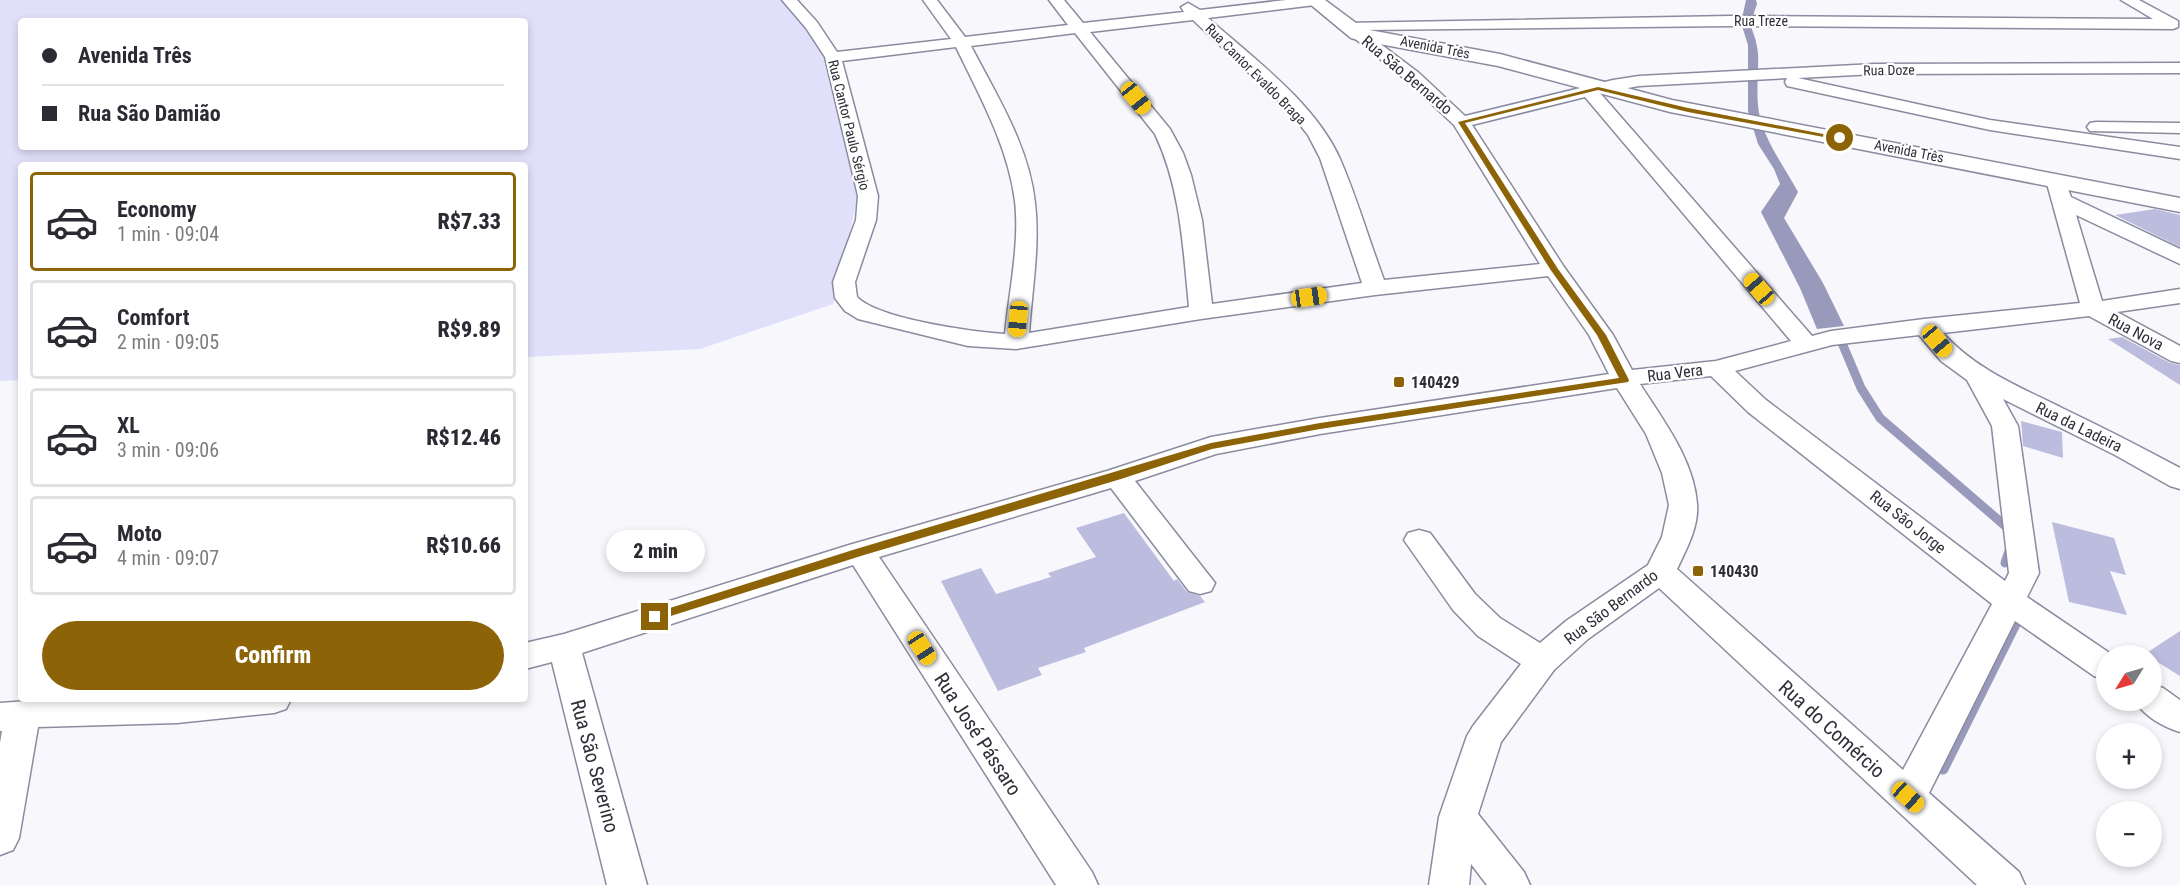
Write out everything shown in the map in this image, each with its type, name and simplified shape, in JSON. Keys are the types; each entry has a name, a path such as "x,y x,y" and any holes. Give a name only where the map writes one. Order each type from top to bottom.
{"street":[{"name":"Rua Cantor Paulo Sérgio","path":"789,0 812,25 833,57 868,196 866,220 844,282 846,298 853,306 866,314 968,339 1016,342 1201,312 1375,288 1554,269"},
{"path":"930,0 961,42 1004,127 1018,166 1025,202 1026,228 1016,342"},
{"path":"1056,0 1164,133 1175,151 1187,196 1201,312"},
{"name":"Rua Cantor Evaldo Braga","path":"1180,0 1295,107 1316,134 1330,158 1375,288"},
{"path":"833,57 1314,0"},
{"name":"Rua São Bernardo","path":"1314,0 1420,83 1461,122 1554,269 1601,335 1625,380 1659,434 1676,473 1683,505 1677,537 1660,572 1577,630 1542,661 1485,736 1458,817 1449,885"},
{"path":"2128,0 2176,26"},
{"path":"1770,6 1776,21"},
{"name":"Rua Treze","path":"1354,30 1731,21 2176,26"},
{"name":"Avenida Três","path":"1354,30 1500,60 1593,90 1779,127 2059,191 2180,205"},
{"name":"Rua Doze","path":"1461,122 1639,81 1875,69 2180,68"},
{"path":"1762,75 1990,125 2180,153"},
{"path":"1593,90 1806,343"},
{"path":"1990,125 2180,128"},
{"path":"2116,127 2143,148"},
{"path":"2059,191 2180,257"},
{"path":"2059,191 2093,309"},
{"name":"Rua Vera","path":"528,655 564,646 860,552 1117,477 1211,447 1264,436 1672,372 1717,368 1831,338 2093,309 2180,296"},
{"name":"Rua Nova","path":"2093,309 2180,356"},
{"path":"1908,797 2024,573 2005,426 1977,376 1950,356 1924,326"},
{"name":"Rua São Jorge","path":"1717,368 1757,406 2011,602 2096,660"},
{"name":"Rua da Ladeira","path":"1977,376 2115,444 2180,480"},
{"path":"1117,477 1200,583"},
{"path":"1419,540 1464,602 1489,627 1542,661"},
{"name":"Rua José Pássaro","path":"860,552 1078,885"},
{"name":"Rua do Comércio","path":"1660,572 2005,885"},
{"name":"Rua São Severino","path":"564,646 627,885"},
{"path":"0,838 11,716 177,709 245,702"},
{"path":"2162,706 2180,718"},
{"path":"1458,817 1510,885"}],"shaded area":[{"path":"0,0 793,0 836,57 857,201 833,304 700,349 528,357 528,162 18,162 18,380 0,381"},
{"path":"1746,0 1756,0 1757,4 1752,30 1758,53 1757,93 1760,118 1772,147 1798,192 1784,218 1823,283 1844,326 1817,329 1800,288 1761,212 1780,184 1774,169 1758,144 1748,111 1748,45 1741,23"}],"building":[{"path":"2155,209 2180,215 2180,247 2115,215"},
{"path":"2122,337 2170,363 2180,365 2180,385 2108,339"},
{"path":"2021,421 2062,432 2063,458 2023,446"},
{"path":"1124,513 1174,581 1177,579 1187,592 1200,596 1205,602 1084,648 1086,652 1038,668 1042,675 998,691 941,581 981,568 996,594 1051,577 1048,573 1096,557 1076,528"},
{"path":"2052,522 2114,538 2126,575 2110,571 2127,615 2069,602"},
{"path":"2180,631 2180,676 2162,665 2162,645 2159,645"}],"waterway":[{"path":"1842,343 1861,388 1880,418 2010,530"},
{"path":"2005,563 2010,548"},
{"path":"1943,769 2016,622"}],"place":[{"name":"140429","path":"1399,382"},
{"name":"140430","path":"1698,571"}],"route":[{"path":"655,617 860,552 1117,477 1211,447 1320,426 1625,380 1601,335 1554,269 1461,122 1598,88 1688,110 1840,138"}]}
